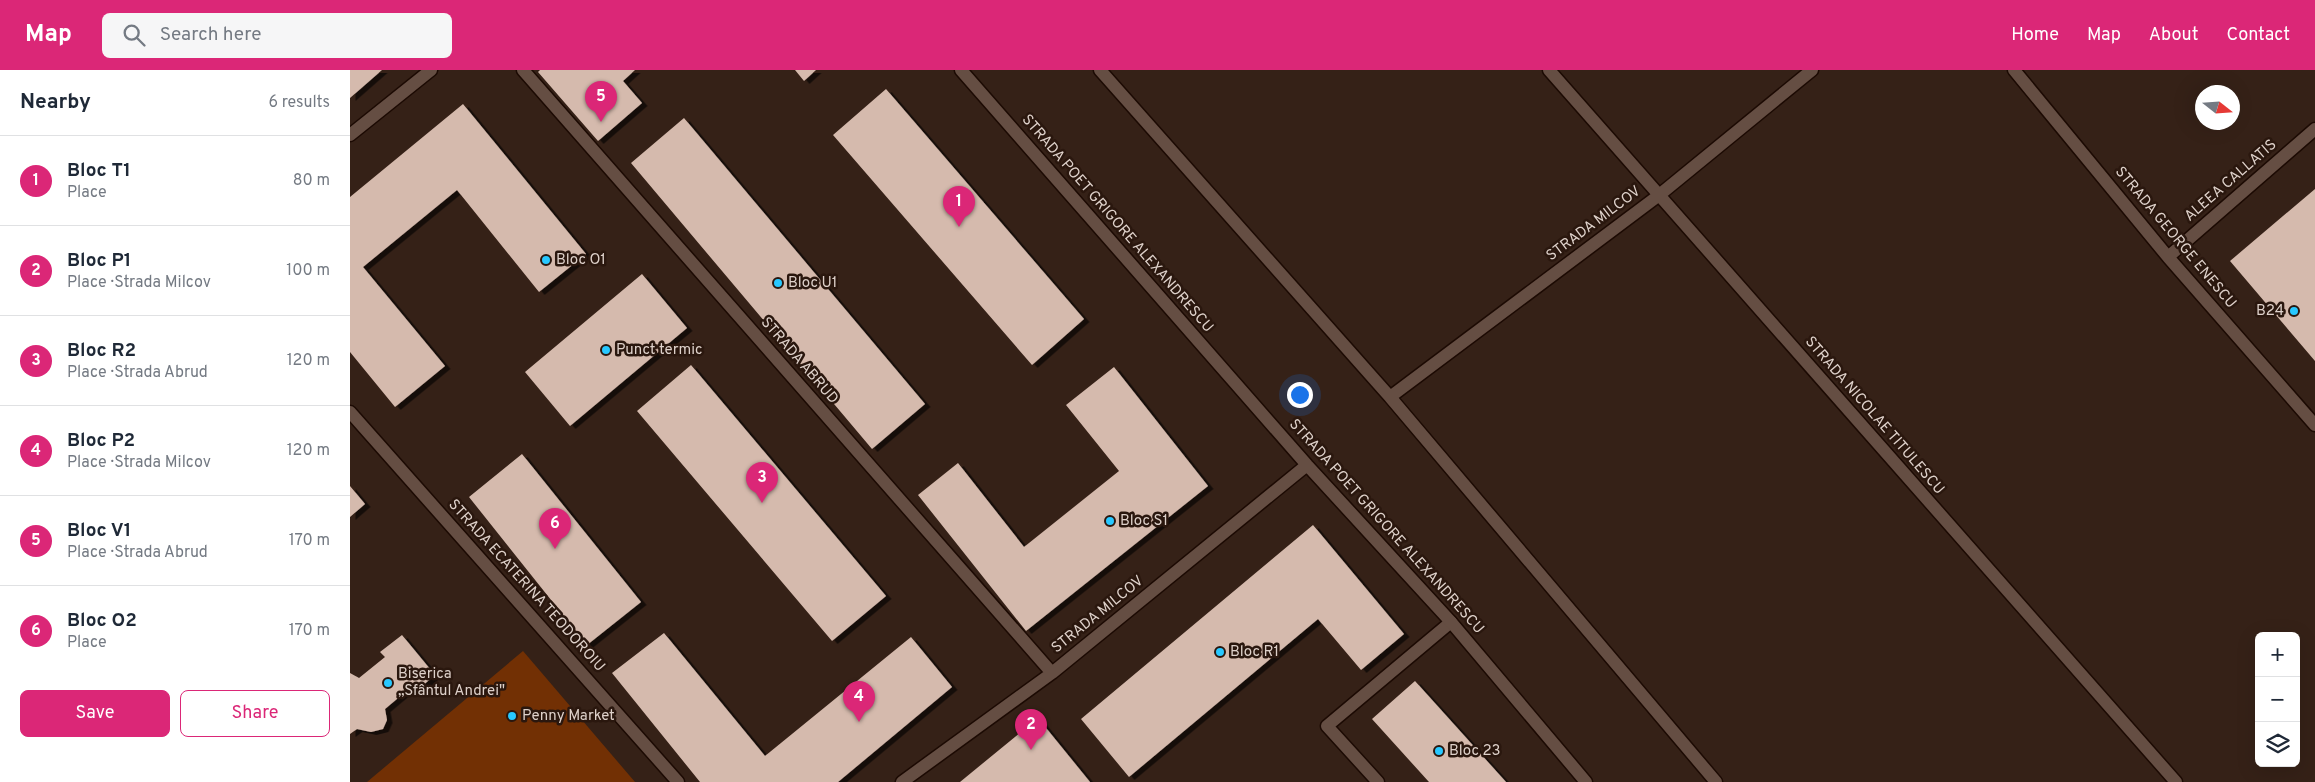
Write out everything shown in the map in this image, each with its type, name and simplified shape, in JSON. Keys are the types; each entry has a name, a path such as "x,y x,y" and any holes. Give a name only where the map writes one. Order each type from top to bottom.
{"street":[{"path":"350,135 431,70"},
{"name":"STRADA ABRUD","path":"523,70 1052,673"},
{"name":"STRADA POET GRIGORE ALEXANDRESCU","path":"961,70 1307,465 1451,622 1586,782"},
{"path":"1100,70 1390,397 1716,782"},
{"name":"STRADA NICOLAE TITULESCU","path":"1549,70 2176,782"},
{"name":"STRADA MILCOV","path":"1390,397 1658,196 1812,70"},
{"name":"STRADA GEORGE ENESCU","path":"2014,70 2168,257 2315,425"},
{"name":"ALEEA CALLATIS","path":"2168,257 2315,129"},
{"name":"STRADA ECATERINA TEODOROIU","path":"350,412 678,782"},
{"name":"STRADA MILCOV","path":"902,782 1052,673 1307,465"},
{"path":"1378,782 1327,726 1451,622"}],"shaded area":[{"name":"Penny Market","path":"523,651 635,782 367,782"}],"building":[{"path":"350,70 382,70 350,98"},
{"path":"540,70 635,70 623,81 642,103 598,141 538,72"},
{"path":"795,70 816,70 804,81"},
{"path":"886,89 1084,319 1032,365 833,135"},
{"name":"Bloc O1","path":"463,104 586,254 539,292 457,190 363,267 445,366 395,407 350,352 350,197"},
{"name":"Bloc U1","path":"684,118 925,404 872,449 631,163"},
{"name":"B24","path":"2315,189 2315,361 2230,261"},
{"name":"Punct termic","path":"642,274 687,328 570,426 525,372"},
{"path":"691,365 886,596 832,641 637,411"},
{"name":"Bloc S1","path":"1114,367 1208,486 1026,631 918,495 958,463 1024,547 1119,471 1066,405"},
{"path":"522,454 641,602 587,645 469,497"},
{"path":"350,486 365,504 350,517"},
{"name":"Bloc R1","path":"1313,525 1404,634 1361,670 1318,619 1129,777 1081,719"},
{"path":"664,633 765,756 911,637 952,687 838,782 700,782 612,673"},
{"name":"Biserica „Sfântul Andrei\"","path":"402,635 435,675 414,693 410,688 385,709 387,720 383,729 371,732 357,729 350,734 350,673 359,678 385,657 380,652"},
{"name":"Bloc 23","path":"1415,681 1506,782 1429,782 1372,719"},
{"path":"1038,718 1090,782 960,782"}],"place":[{"name":"Bloc V1","path":"601,122"},
{"name":"Bloc T1","path":"959,227"},
{"name":"Bloc O1","path":"546,260"},
{"name":"Bloc U1","path":"778,283"},
{"name":"B24","path":"2294,311"},
{"name":"Punct termic","path":"606,350"},
{"name":"Bloc R2","path":"762,503"},
{"name":"Bloc S1","path":"1110,521"},
{"name":"Bloc O2","path":"555,549"},
{"name":"Bloc R1","path":"1220,652"},
{"name":"Biserica „Sfântul Andrei\"","path":"388,683"},
{"name":"Penny Market","path":"512,716"},
{"name":"Bloc P2","path":"859,722"},
{"name":"Bloc P1","path":"1031,750"},
{"name":"Bloc 23","path":"1439,751"}]}
